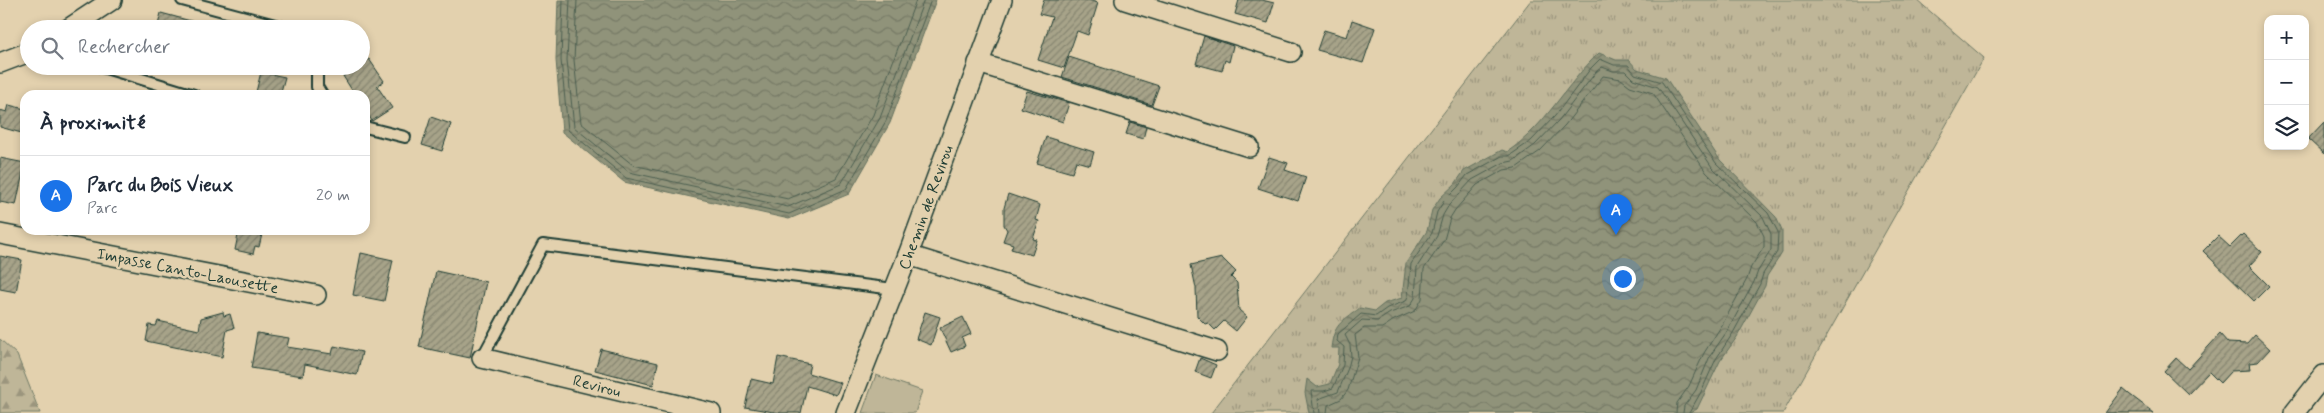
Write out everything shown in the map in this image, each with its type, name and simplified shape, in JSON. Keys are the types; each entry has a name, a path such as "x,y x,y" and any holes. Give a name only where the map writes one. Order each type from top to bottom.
{"street":[{"path":"82,20 112,0"},
{"name":"Chemin de Revirou","path":"846,413 908,255 1002,0"},
{"path":"1126,0 1291,52"},
{"path":"0,63 20,55"},
{"path":"978,63 1249,147"},
{"name":"Impasse Canto-Laousette","path":"0,234 316,295"},
{"path":"908,255 1217,351"},
{"name":"Revirou","path":"482,358 711,413"},
{"path":"2294,413 2324,375"}],"lane":[{"path":"182,0 256,20"},
{"path":"128,75 178,90"},
{"path":"317,75 319,90"},
{"path":"370,128 405,137"},
{"path":"482,358 543,245 894,289"}],"green space":[{"path":"1531,0 1917,0 1984,58 1783,413 1211,413"},
{"path":"0,339 17,355 40,413 0,413"},
{"path":"876,375 922,391 915,413 862,413"}],"water":[{"path":"558,0 936,0 890,123 849,194 789,219 624,182 562,132 556,60"},
{"path":"1599,53 1616,60 1629,60 1637,69 1666,78 1720,160 1776,217 1782,231 1782,253 1767,276 1765,286 1737,337 1720,361 1697,409 1690,413 1309,413 1305,393 1307,379 1317,387 1330,384 1338,364 1339,348 1331,348 1336,328 1343,320 1360,308 1375,311 1385,303 1402,298 1406,263 1427,231 1432,210 1440,198 1455,184 1464,171 1502,150 1507,152 1521,142"}],"building":[{"path":"1044,0 1088,0 1098,3 1088,35 1077,31 1064,68 1038,60 1052,17 1039,14"},
{"path":"1239,0 1262,0 1274,3 1268,23 1235,14"},
{"path":"161,13 187,20 159,20"},
{"path":"1352,20 1375,28 1363,63 1317,50 1324,30 1347,37"},
{"path":"1204,36 1233,46 1229,62 1225,60 1222,71 1196,64"},
{"path":"1069,57 1159,86 1152,105 1062,77"},
{"path":"370,60 384,81 377,86 392,108 372,121 370,118 370,90 352,90 343,76 370,75"},
{"path":"260,75 285,77 281,90 256,90"},
{"path":"1027,91 1069,103 1063,122 1021,108"},
{"path":"9,105 20,108 20,133 0,127 0,110 7,112"},
{"path":"431,117 451,124 442,151 422,145"},
{"path":"1130,122 1146,127 1143,139 1126,134"},
{"path":"2324,122 2324,154 2309,140"},
{"path":"1046,137 1094,152 1090,165 1076,161 1072,173 1037,163"},
{"path":"1269,157 1288,163 1285,170 1306,177 1298,201 1258,188"},
{"path":"0,158 20,162 20,186 16,205 0,202"},
{"path":"1008,194 1040,205 1036,220 1039,221 1033,239 1037,240 1032,255 1011,249 1013,244 1003,241 1007,230 1004,225 1004,208"},
{"path":"2243,234 2262,252 2249,266 2269,286 2254,301 2203,251 2218,236 2230,247"},
{"path":"238,235 262,235 259,247 255,246 253,254 235,250"},
{"path":"361,253 393,260 384,301 353,295"},
{"path":"0,256 22,260 16,292 0,289"},
{"path":"1222,258 1236,272 1231,277 1237,283 1239,310 1247,317 1236,331 1224,321 1215,330 1197,316 1196,288 1191,265"},
{"path":"436,271 486,282 470,358 419,347"},
{"path":"223,312 224,316 230,314 234,328 227,330 222,357 146,341 149,325 156,326 158,321 199,330 201,318"},
{"path":"925,312 940,317 931,345 916,339"},
{"path":"963,317 971,334 962,338 965,346 951,352 940,328"},
{"path":"257,333 289,338 287,347 332,354 334,346 362,352 357,375 305,364 303,376 251,368"},
{"path":"2220,334 2228,343 2247,344 2255,335 2270,349 2258,362 2249,363 2250,370 2231,371 2220,383 2209,372 2188,394 2164,371 2176,358 2188,369"},
{"path":"601,349 658,363 653,385 595,370"},
{"path":"778,357 810,364 808,373 841,383 836,395 807,386 801,413 779,413 745,407 751,379 773,384"},
{"path":"1200,358 1216,365 1211,378 1195,372"},
{"path":"2123,389 2129,394 2154,413 2105,413"}],"place":[{"name":"Parc du Bois Vieux","path":"1616,235"}]}
